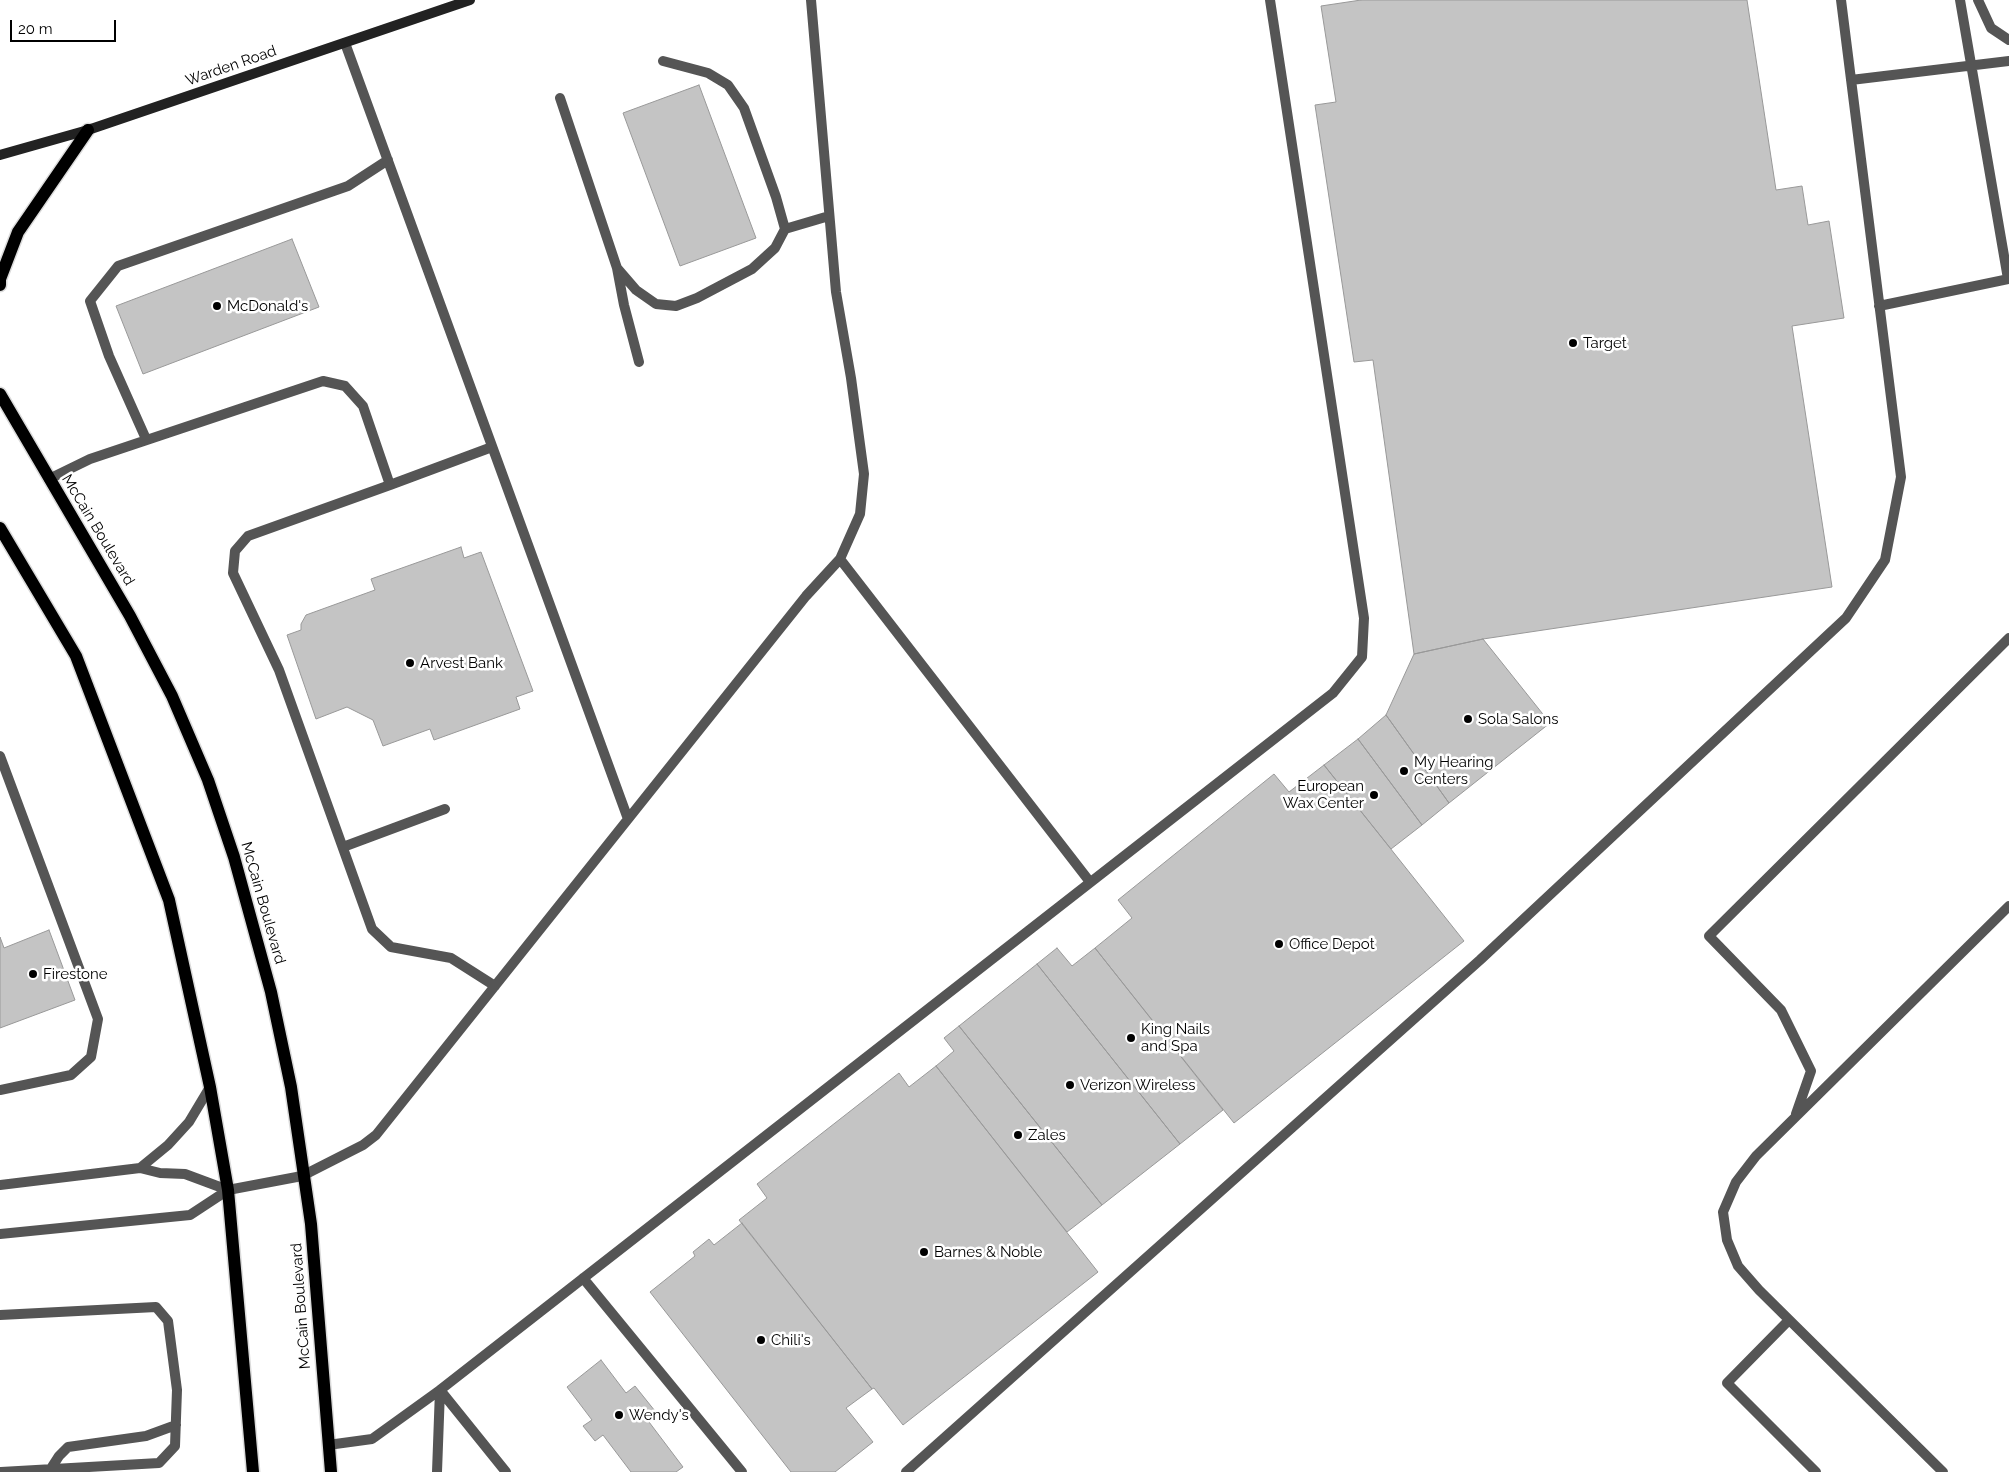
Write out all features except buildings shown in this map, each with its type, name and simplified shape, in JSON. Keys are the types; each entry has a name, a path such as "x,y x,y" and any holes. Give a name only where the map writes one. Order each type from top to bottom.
{"main road":[{"path":"0,285 0,279 18,232 88,130"},
{"name":"McCain Boulevard","path":"0,394 134,624 172,696 208,780 234,857 271,992 291,1087 302,1176 311,1224 331,1472"},
{"path":"0,528 76,656 165,891 210,1087 228,1190 253,1472"}],"street":[{"name":"Warden Road","path":"0,155 88,130 470,0"}],"lane":[{"path":"0,1234 190,1215 228,1190 302,1176 363,1145 376,1135 806,596 840,559 860,514 864,474 853,387 836,292 811,0"},
{"path":"328,1445 372,1438 440,1390 1333,693 1362,657 1364,618 1270,0"},
{"path":"906,1472 1480,960 1846,618 1885,560 1901,477 1841,0"},
{"path":"1879,306 2008,279 1960,0"},
{"path":"1978,0 1992,28 2009,40"},
{"path":"345,42 628,820"},
{"path":"618,268 636,290 656,304 676,306 697,298 752,269 775,248 785,229 776,197 744,108 728,85 708,73 663,62"},
{"path":"1851,80 2009,62"},
{"path":"560,98 618,268 624,305 639,362"},
{"path":"146,439 108,356 90,301 118,266 348,186 388,160"},
{"path":"785,229 829,216"},
{"path":"49,479 90,459 323,381 345,386 363,406 390,485"},
{"path":"492,447 248,536 235,551 233,573 279,670 372,929 391,947 451,958 495,986"},
{"path":"840,559 1090,882"},
{"path":"1795,1118 1811,1071 1781,1010 1709,936 2009,638"},
{"path":"0,756 98,1019 91,1057 71,1075 0,1090"},
{"path":"343,847 446,808"},
{"path":"1942,1472 1789,1320 1738,1266 1728,1240 1723,1212 1736,1182 1751,1162 2009,906"},
{"path":"140,1168 168,1145 189,1122 210,1087"},
{"path":"0,1185 140,1168 160,1173 185,1174 228,1190"},
{"path":"583,1278 742,1472"},
{"path":"0,1315 156,1306 168,1321 177,1390 175,1446 159,1463 1,1472"},
{"path":"1789,1320 1727,1383 1816,1472"},
{"path":"437,1472 440,1390"},
{"path":"440,1390 506,1472"},
{"path":"50,1470 58,1456 68,1447 146,1436 176,1425"}],"place":[{"name":"McDonald's","path":"217,306"},
{"name":"Target","path":"1573,343"},
{"name":"Arvest Bank","path":"410,663"},
{"name":"Sola Salons","path":"1468,719"},
{"name":"My Hearing Centers","path":"1404,771"},
{"name":"European Wax Center","path":"1374,795"},
{"name":"Office Depot","path":"1279,944"},
{"name":"Firestone","path":"33,974"},
{"name":"King Nails and Spa","path":"1131,1038"},
{"name":"Verizon Wireless","path":"1070,1085"},
{"name":"Zales","path":"1018,1135"},
{"name":"Barnes & Noble","path":"924,1252"},
{"name":"Chili's","path":"761,1340"},
{"name":"Wendy's","path":"619,1415"}]}
